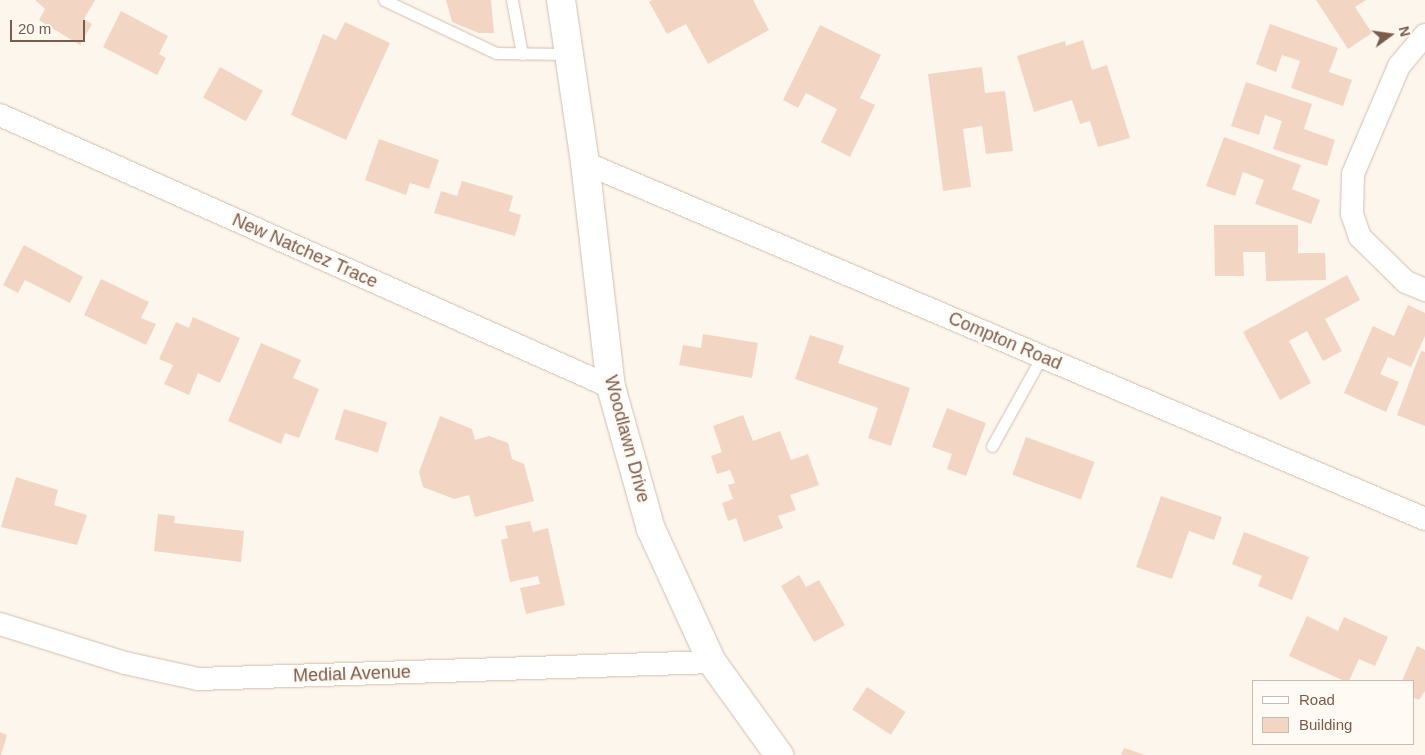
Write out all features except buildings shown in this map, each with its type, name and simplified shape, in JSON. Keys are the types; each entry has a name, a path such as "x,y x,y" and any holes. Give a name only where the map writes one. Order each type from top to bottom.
{"main road":[{"name":"Woodlawn Drive","path":"560,0 566,54 585,163 611,388 651,529 712,662 779,755"}],"street":[{"path":"1425,35 1399,66 1353,174 1352,214 1360,237 1406,282 1425,290"},
{"name":"New Natchez Trace","path":"0,115 611,388"},
{"name":"Compton Road","path":"585,163 1425,519"},
{"name":"Medial Avenue","path":"0,624 124,663 198,679 712,662"}],"lane":[{"path":"384,0 496,53 566,54"},
{"path":"512,0 522,54"},
{"path":"992,446 1042,356"}]}
